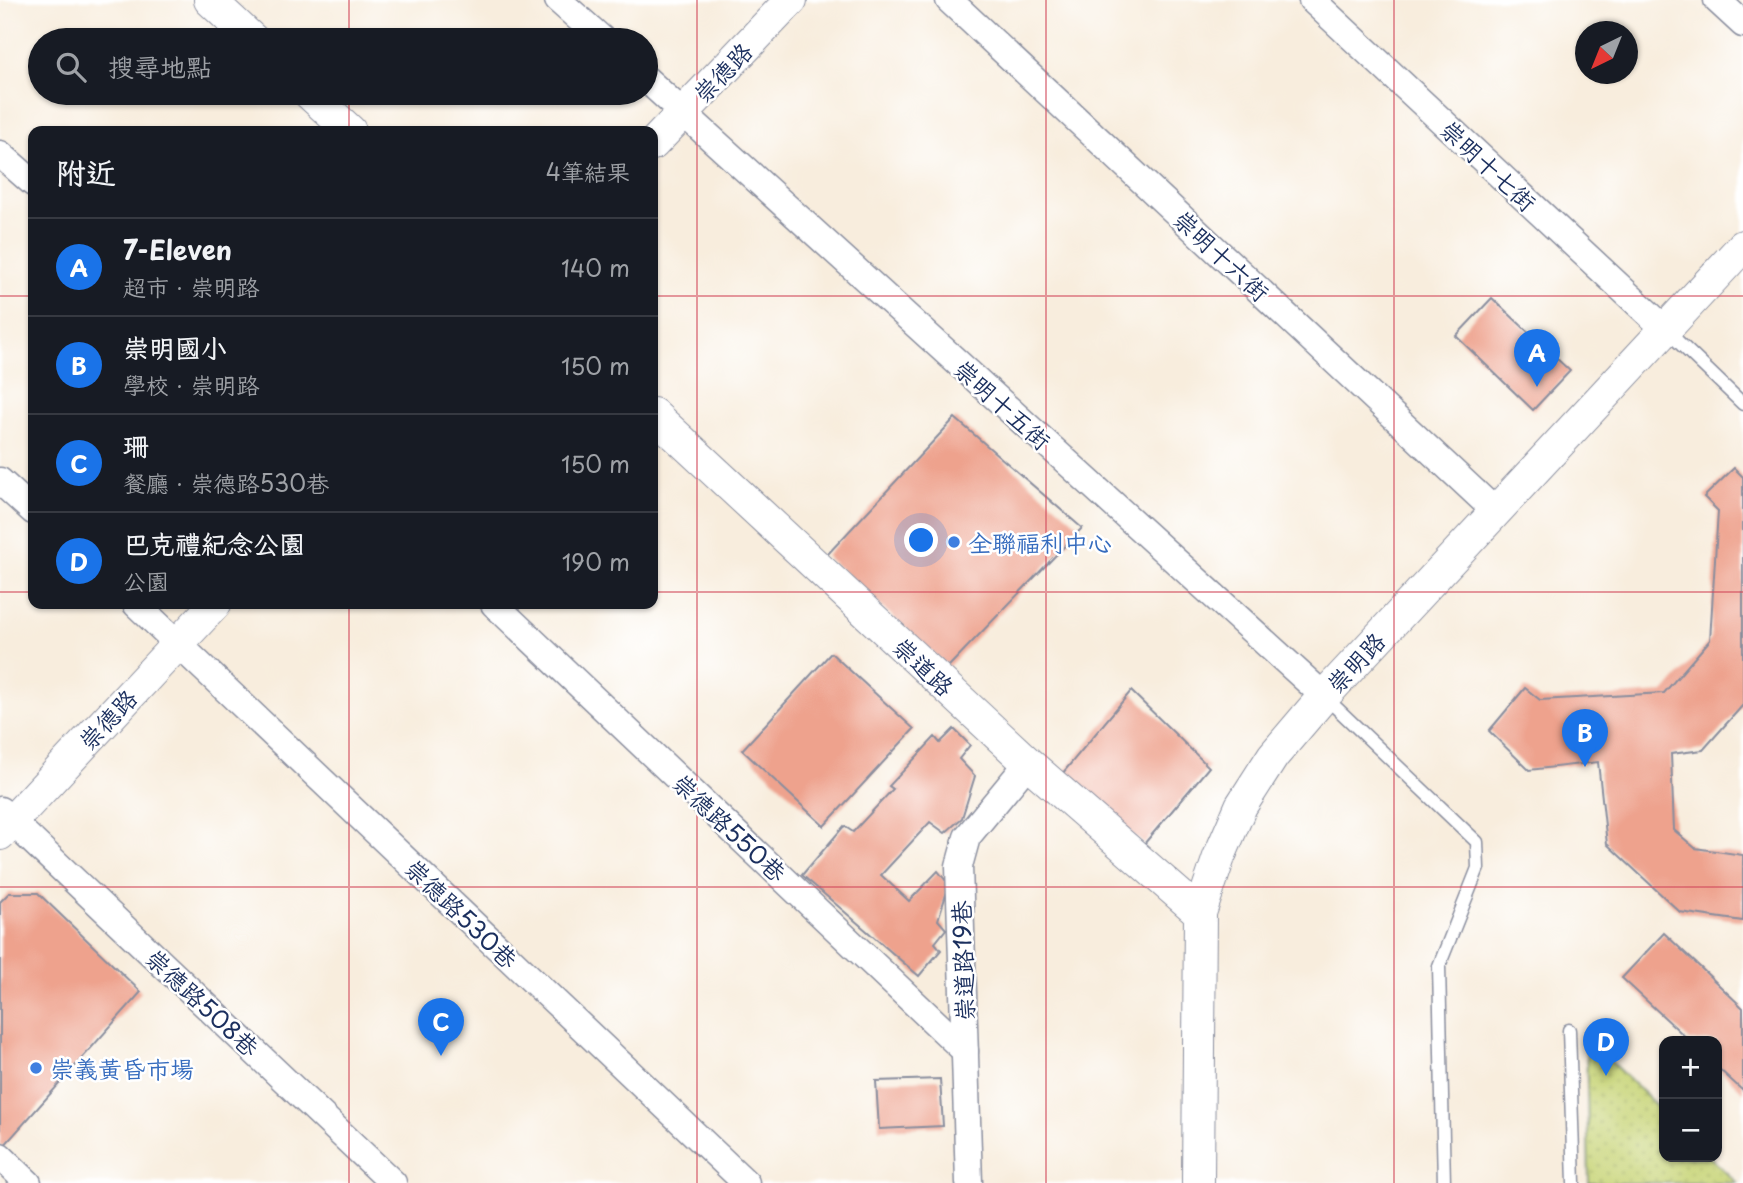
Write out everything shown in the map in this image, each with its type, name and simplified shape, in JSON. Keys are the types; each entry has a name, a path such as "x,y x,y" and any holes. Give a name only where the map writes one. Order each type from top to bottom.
{"street":[{"path":"210,0 240,28"},
{"path":"558,0 590,28"},
{"name":"崇德路","path":"658,139 791,0"},
{"name":"崇明十六街","path":"949,0 1495,511"},
{"name":"崇明十七街","path":"1312,0 1666,330"},
{"path":"1717,0 1743,24"},
{"name":"崇明十五街","path":"658,90 1324,696"},
{"path":"322,105 345,126"},
{"path":"0,154 28,179"},
{"name":"崇明路","path":"1198,1183 1200,913 1219,857 1241,806 1273,756 1324,696 1743,246"},
{"name":"崇道路","path":"658,419 1028,763 1200,913"},
{"path":"0,481 28,506"},
{"name":"崇德路530巷","path":"142,609 746,1183"},
{"name":"崇德路","path":"4,822 210,609"},
{"name":"崇德路550巷","path":"499,609 965,1051"},
{"name":"崇道路19巷","path":"970,1183 959,866 961,851 967,837 1028,763"},
{"name":"崇德路508巷","path":"4,822 393,1183"},
{"path":"0,1156 28,1183"}],"lane":[{"path":"1666,330 1743,404"},
{"path":"1324,696 1477,842 1478,868 1439,966 1444,1183"},
{"path":"1569,1031 1574,1183"}],"green space":[{"path":"1586,1038 1659,1108 1659,1162 1715,1162 1737,1183 1589,1183"}],"building":[{"path":"1492,298 1570,371 1533,410 1456,336"},
{"name":"全聯福利中心","path":"955,418 1082,528 948,667 826,556"},
{"path":"1734,468 1743,477 1743,705 1703,750 1671,754 1674,830 1695,848 1743,855 1743,921 1680,912 1607,844 1598,762 1529,770 1489,731 1525,688 1540,700 1664,693 1710,640 1718,511 1704,497"},
{"path":"831,653 914,729 824,826 742,750"},
{"path":"1131,691 1209,767 1144,844 1062,774"},
{"path":"954,729 970,745 959,759 975,776 962,818 945,833 930,822 881,875 909,901 938,871 949,885 938,920 946,929 935,943 941,950 919,976 802,875 844,826 853,832 893,789 889,786 935,737 940,743"},
{"name":"崇義黃昏市場","path":"9,893 38,893 141,992 3,1147 0,1145 0,902"},
{"path":"1664,933 1743,1008 1743,1091 1722,1072 1722,1036 1685,1036 1622,978"},
{"path":"940,1079 943,1126 879,1129 876,1081"}],"place":[{"name":"7-Eleven","path":"1537,387"},
{"name":"全聯福利中心","path":"954,542"},
{"name":"崇明國小","path":"1585,767"},
{"name":"珊","path":"441,1056"},
{"name":"崇義黃昏市場","path":"36,1068"},
{"name":"巴克禮紀念公園","path":"1606,1076"}]}
